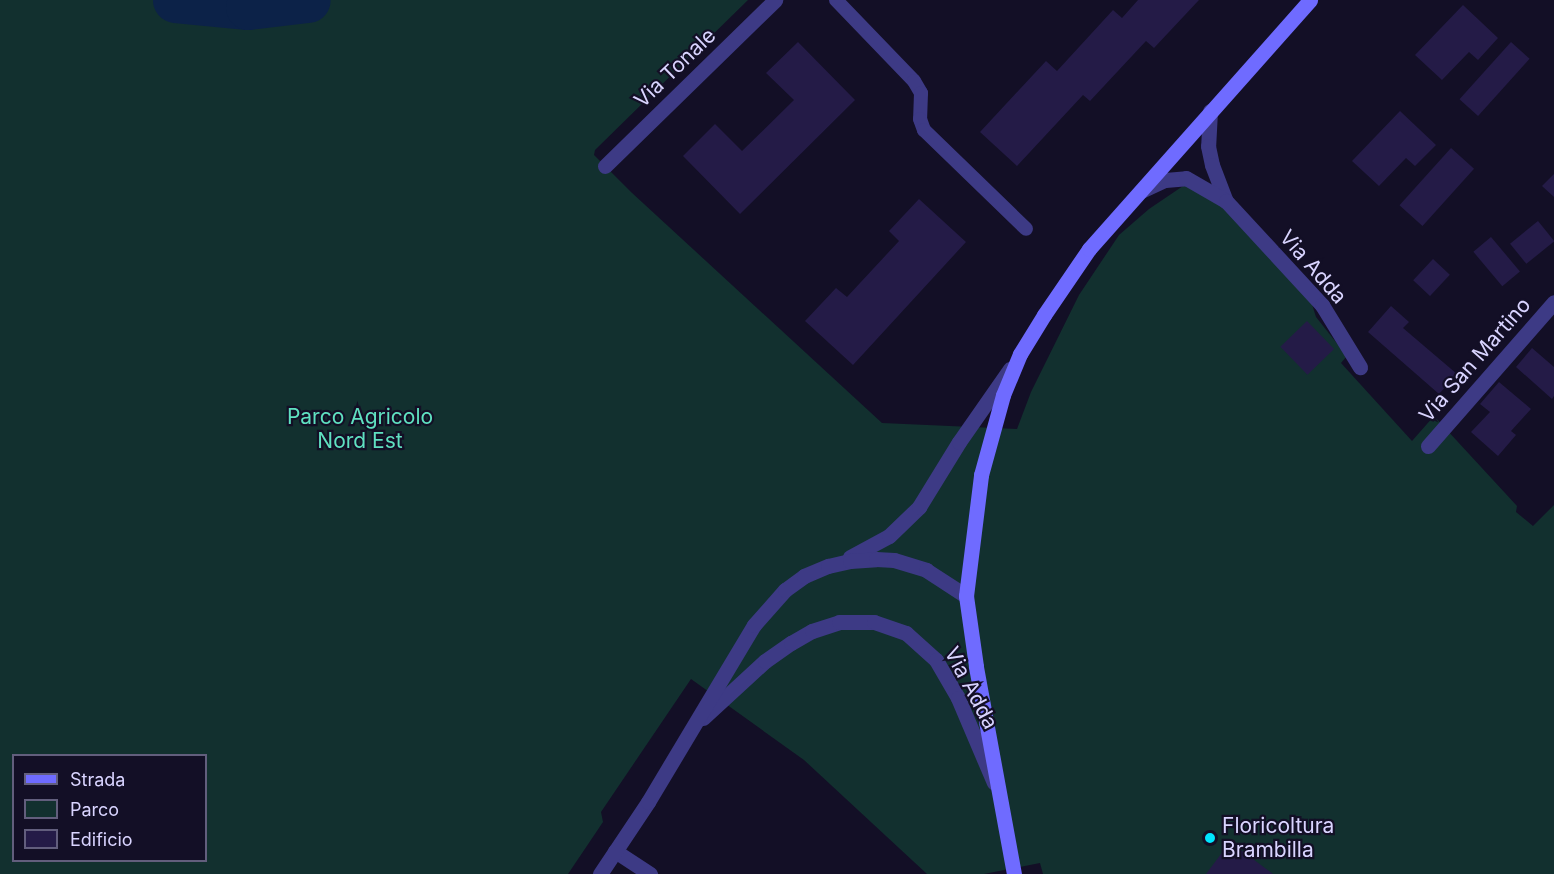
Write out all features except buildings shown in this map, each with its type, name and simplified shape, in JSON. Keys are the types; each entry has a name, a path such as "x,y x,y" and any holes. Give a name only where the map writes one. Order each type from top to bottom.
{"street":[{"name":"Via Tonale","path":"605,166 775,0"},
{"name":"Via Adda","path":"600,874 768,606 795,582 889,536 919,507 959,442 1072,273 1139,192 1310,0"},
{"name":"Via Adda","path":"1210,111 1208,146 1212,165 1226,201"},
{"name":"Via Adda","path":"1139,192 1165,180 1186,178 1226,201 1322,305 1360,367"},
{"name":"Via San Martino","path":"1428,446 1554,302"},
{"name":"Via Adda","path":"966,596 981,475 1003,395 1020,354"},
{"name":"Via Adda","path":"836,563 876,559 911,565 941,577 966,596"},
{"path":"966,596 976,666 1014,874"},
{"name":"Via Adda","path":"692,728 765,661 812,631 851,621 885,624 918,641 936,660 958,698 1002,804"},
{"path":"615,851 651,874"}],"lane":[{"path":"836,0 914,81 921,93 920,119 924,130 1026,230"}],"green space":[{"name":"Parco Agricolo Nord Est","path":"0,0 748,0 595,150 594,155 631,192 882,423 1017,429 1031,392 1079,295 1119,235 1149,209 1183,186 1190,185 1221,199 1311,301 1316,317 1347,356 1341,363 1412,441 1434,416 1517,506 1516,512 1533,526 1554,505 1554,874 1043,874 1040,863 984,874 927,874 804,760 691,679 601,812 603,822 568,874 0,874"}],"waterway":[{"path":"175,0 248,7 308,0"}],"place":[{"name":"Floricoltura Brambilla","path":"1210,838"}]}
